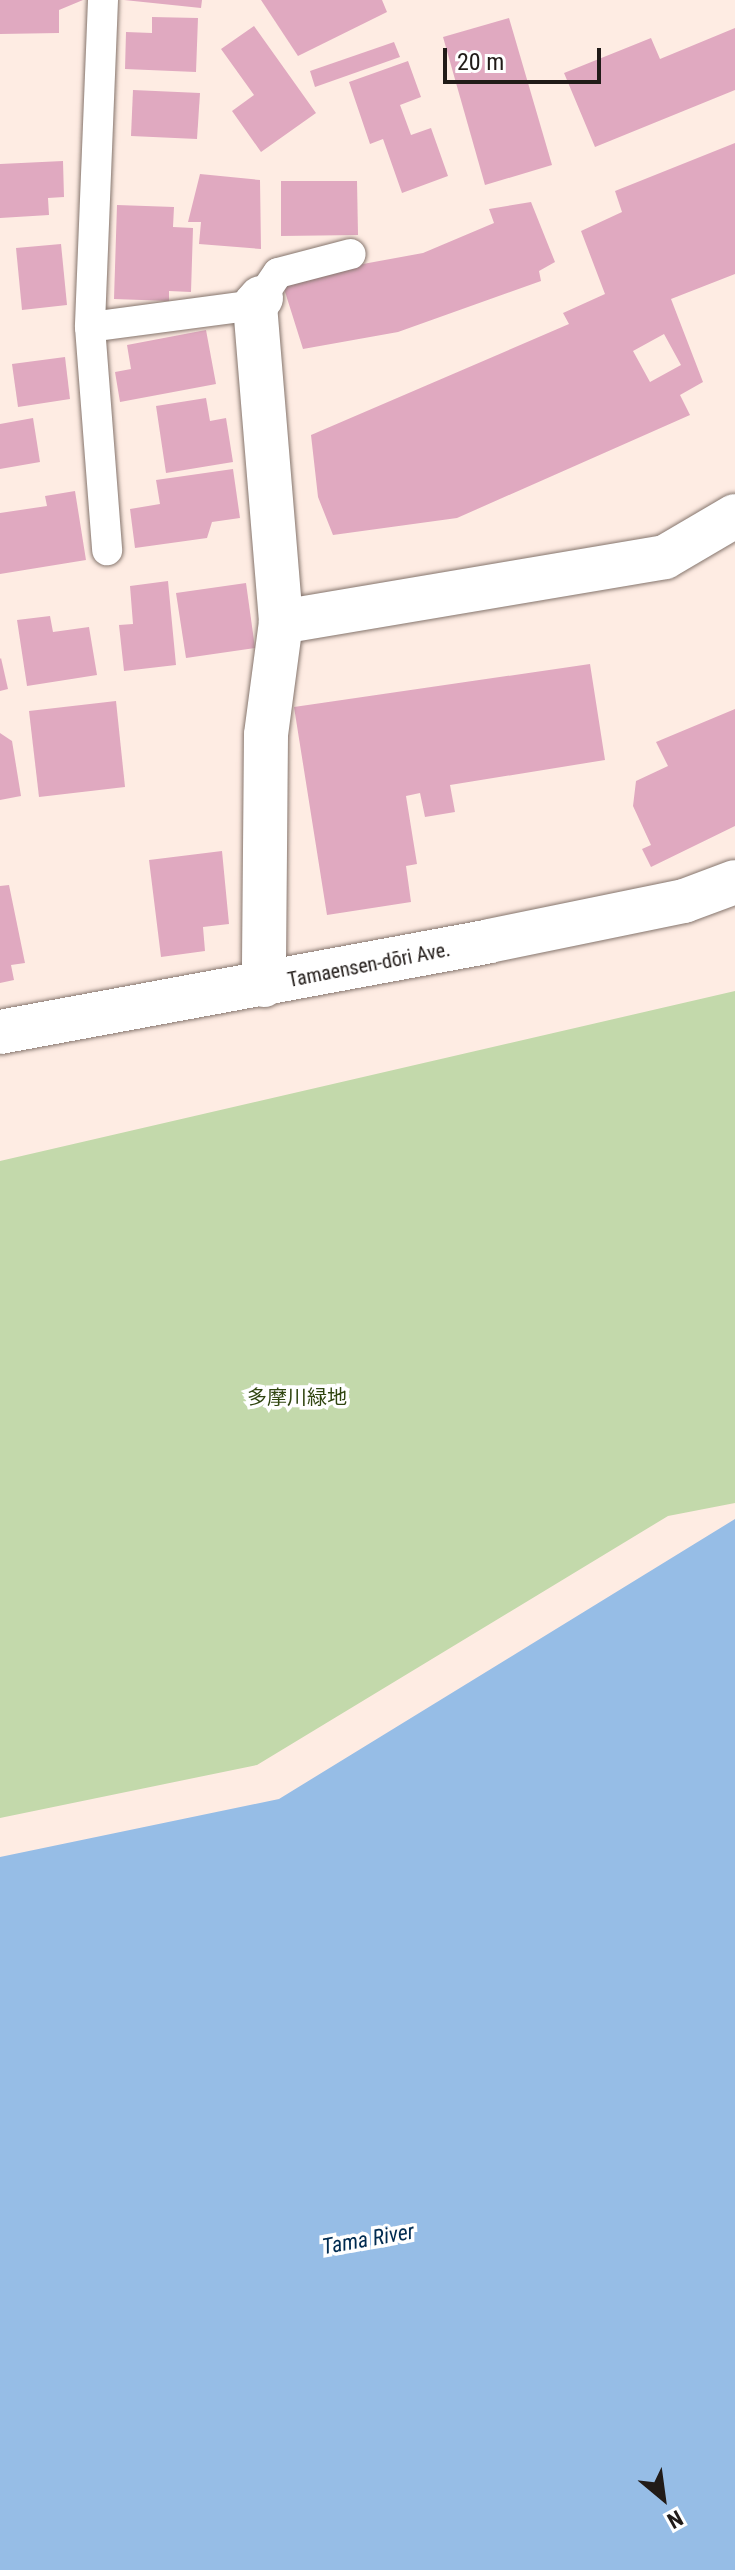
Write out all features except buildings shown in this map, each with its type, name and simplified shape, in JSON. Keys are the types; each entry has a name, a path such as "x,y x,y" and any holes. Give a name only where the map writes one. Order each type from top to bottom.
{"street":[{"path":"258,301 281,622 266,735 264,985"},
{"path":"281,622 665,557 735,516"},
{"name":"Tamaensen-dōri Ave.","path":"0,1032 264,985 684,901 735,882"}],"lane":[{"path":"103,0 90,327 107,550"},
{"path":"90,327 258,301 278,273 351,254"}],"green space":[{"name":"多摩川緑地","path":"735,991 735,1503 668,1516 257,1765 0,1818 0,1161"}],"water":[{"name":"Tama River","path":"735,1519 735,2570 0,2570 0,1857 279,1799"}]}
